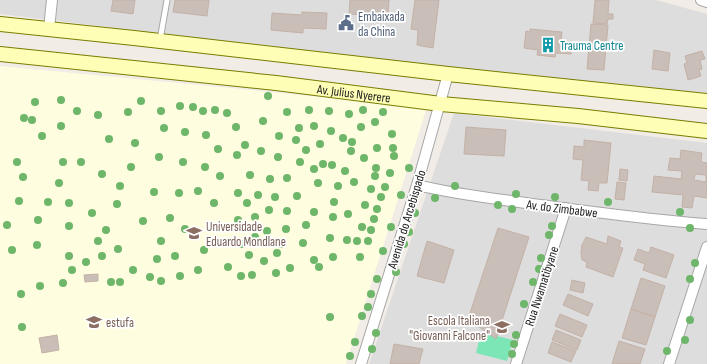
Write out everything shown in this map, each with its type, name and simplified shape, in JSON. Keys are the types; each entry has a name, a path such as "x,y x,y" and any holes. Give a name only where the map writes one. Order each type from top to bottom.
{"main road":[{"path":"0,24 448,74 707,101"},
{"name":"Av. Julius Nyerere","path":"0,54 268,82 440,104 578,116 707,131"}],"street":[{"path":"49,29 52,0"},
{"path":"701,0 707,2"},
{"name":"Avenida do Arcebispado","path":"361,364 417,185 448,74"},
{"name":"Av. do Zimbabwe","path":"417,185 447,192 677,222 707,224"},
{"name":"Rua Nwamatibyane","path":"516,364 566,208"},
{"path":"669,364 707,247"}],"lane":[{"path":"160,41 167,0"}],"shaded area":[{"path":"0,0 656,0 707,14 707,96 474,71 0,14"},
{"name":"Universidade Eduardo Mondlane","path":"0,66 427,107 346,364 0,364"},
{"path":"454,113 707,143 707,364 369,364"}],"green space":[{"path":"481,332 513,340 507,361 476,353"}],"building":[{"path":"113,0 135,0 133,14 111,11"},
{"path":"175,0 209,0 207,16 173,12"},
{"path":"350,0 389,0 388,16 349,14"},
{"path":"415,0 439,0 433,48 417,45 418,30 411,29"},
{"path":"595,0 609,0 608,14 613,14 613,19 608,19 607,24 593,23"},
{"path":"302,12 327,13 326,29 303,28 303,33 271,30 272,13 302,15"},
{"path":"591,24 608,25 604,70 587,69"},
{"name":"Trauma Centre","path":"530,29 562,32 561,41 572,42 571,54 556,53 555,57 537,55 538,50 524,48 526,31 530,32"},
{"path":"654,50 670,53 668,71 652,69"},
{"path":"702,51 705,59 700,60 702,69 699,70 701,76 688,80 684,64 687,63 685,56"},
{"path":"466,127 506,130 504,156 464,154"},
{"path":"584,140 611,143 607,183 599,183 598,191 588,190 589,181 581,180 583,160 573,159 574,146 584,147"},
{"path":"681,150 702,153 701,162 707,163 707,198 694,196 692,208 682,207 683,195 652,192 654,176 681,179 682,171 668,170 670,158 680,159","holes":["695,174 706,175 706,182 694,180"]},
{"path":"620,169 628,170 627,181 619,180"},
{"path":"617,182 626,183 624,200 615,199"},
{"path":"498,228 529,237 496,339 468,319"},
{"path":"608,236 621,241 619,247 623,248 613,277 586,267 587,262 582,260 581,253 582,245 586,237 607,244"},
{"path":"427,241 454,250 444,283 417,276"},
{"path":"651,247 674,255 666,278 643,270 645,264 634,260 638,249 649,253"},
{"path":"98,274 98,281 85,282 84,275"},
{"path":"641,278 665,286 655,317 631,309"},
{"path":"572,280 585,283 583,293 570,290"},
{"path":"568,294 593,304 588,316 563,305"},
{"path":"631,309 655,317 646,345 622,338"},
{"path":"560,314 587,325 582,337 555,326"},
{"path":"556,330 581,340 577,350 552,340"},
{"path":"57,335 59,350 42,353 39,338"},
{"path":"619,341 645,349 640,364 612,364"},
{"path":"552,342 576,351 571,362 548,353"},
{"path":"394,344 423,349 419,364 390,364"}],"place":[{"name":"Embaixada da China","path":"346,23"},
{"name":"Trauma Centre","path":"548,45"},
{"name":"Universidade Eduardo Mondlane","path":"194,233"},
{"name":"estufa","path":"94,322"},
{"name":"Escola Italiana \"Giovanni Falcone\"","path":"502,327"}]}
